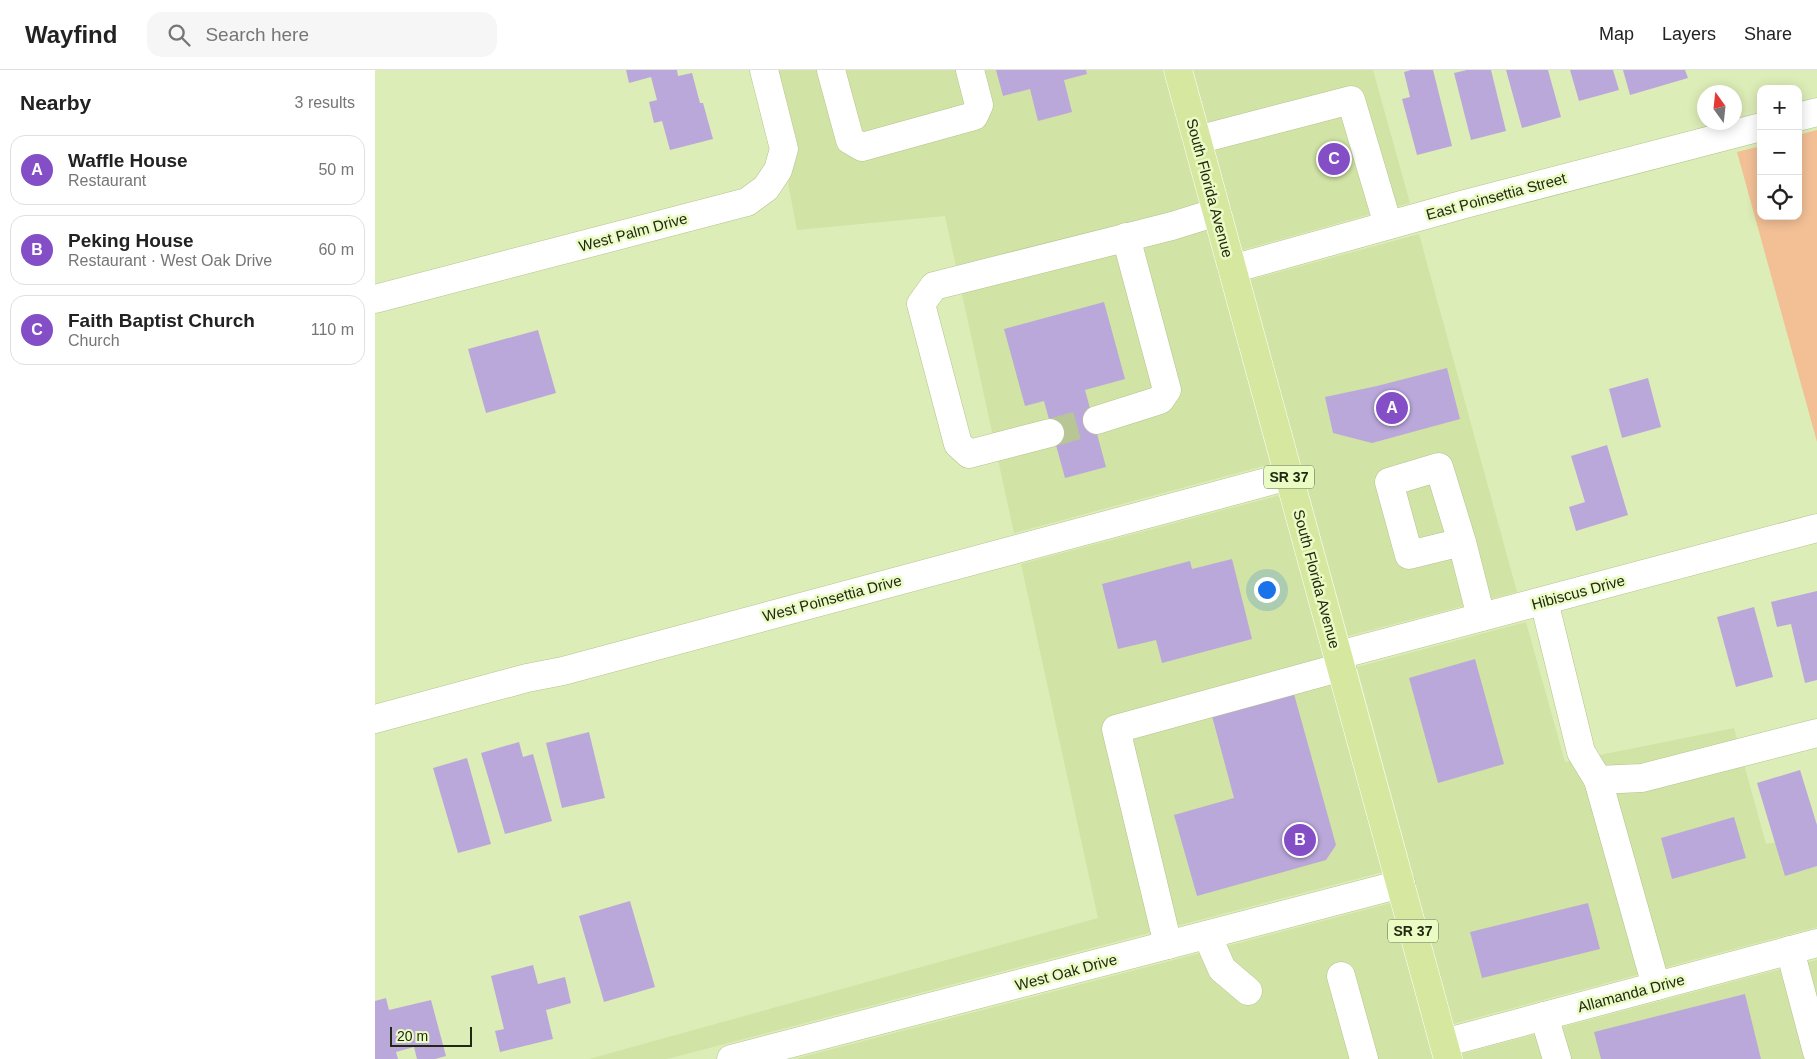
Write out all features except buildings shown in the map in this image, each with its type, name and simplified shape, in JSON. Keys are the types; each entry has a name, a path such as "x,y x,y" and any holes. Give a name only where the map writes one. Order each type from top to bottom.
{"main road":[{"name":"South Florida Avenue","path":"1178,70 1446,1051"}],"street":[{"name":"West Palm Drive","path":"375,299 747,202 766,188 778,170 784,149 764,70"},
{"path":"831,70 850,140 862,147 974,116 979,105 970,70"},
{"path":"1197,140 1351,100 1388,225"},
{"path":"1802,116 1817,112"},
{"name":"East Poinsettia Street","path":"1232,268 1757,128"},
{"path":"1050,433 969,454 957,444 921,304 934,286 1217,212"},
{"path":"1097,420 1160,400 1167,390 1126,237"},
{"name":"West Poinsettia Drive","path":"375,719 527,678 573,668 1289,476"},
{"name":"Hibiscus Drive","path":"1168,945 1116,729 1481,617 1817,528"},
{"path":"1462,542 1481,617"},
{"path":"1544,601 1581,752 1598,780 1656,986"},
{"path":"1598,780 1642,778 1817,733"},
{"name":"West Oak Drive","path":"731,1059 1401,884"},
{"path":"1207,934 1222,969 1248,991"},
{"name":"Allamanda Drive","path":"1446,1051 1545,1016 1817,943"},
{"path":"1790,950 1817,1052"},
{"path":"1341,976 1364,1059"},
{"path":"1545,1016 1557,1059"}],"shaded area":[{"path":"778,70 1164,70 1271,464 1014,533 945,216 797,230 788,183 798,146"},
{"path":"1193,70 1373,70 1410,203 1242,250"},
{"path":"1817,130 1817,442 1737,152 1757,147 1757,220 1802,220 1802,134"},
{"path":"1419,234 1517,592 1348,636 1250,280"},
{"path":"1280,495 1383,872 667,1059 589,1059 1098,918 1021,564"},
{"path":"1526,622 1565,762 1734,728 1766,844 1817,836 1817,927 1453,1024 1357,667"},
{"path":"1391,903 1433,1059 794,1059 975,1012"},
{"path":"1817,960 1817,996 1808,962"},
{"path":"1781,969 1804,1059 1463,1059 1461,1054"}],"tunnel":[{"path":"1050,433 1097,420"}],"place":[{"name":"Faith Baptist Church","path":"1334,159"},
{"name":"Waffle House","path":"1392,408"},
{"name":"Peking House","path":"1300,840"}]}
